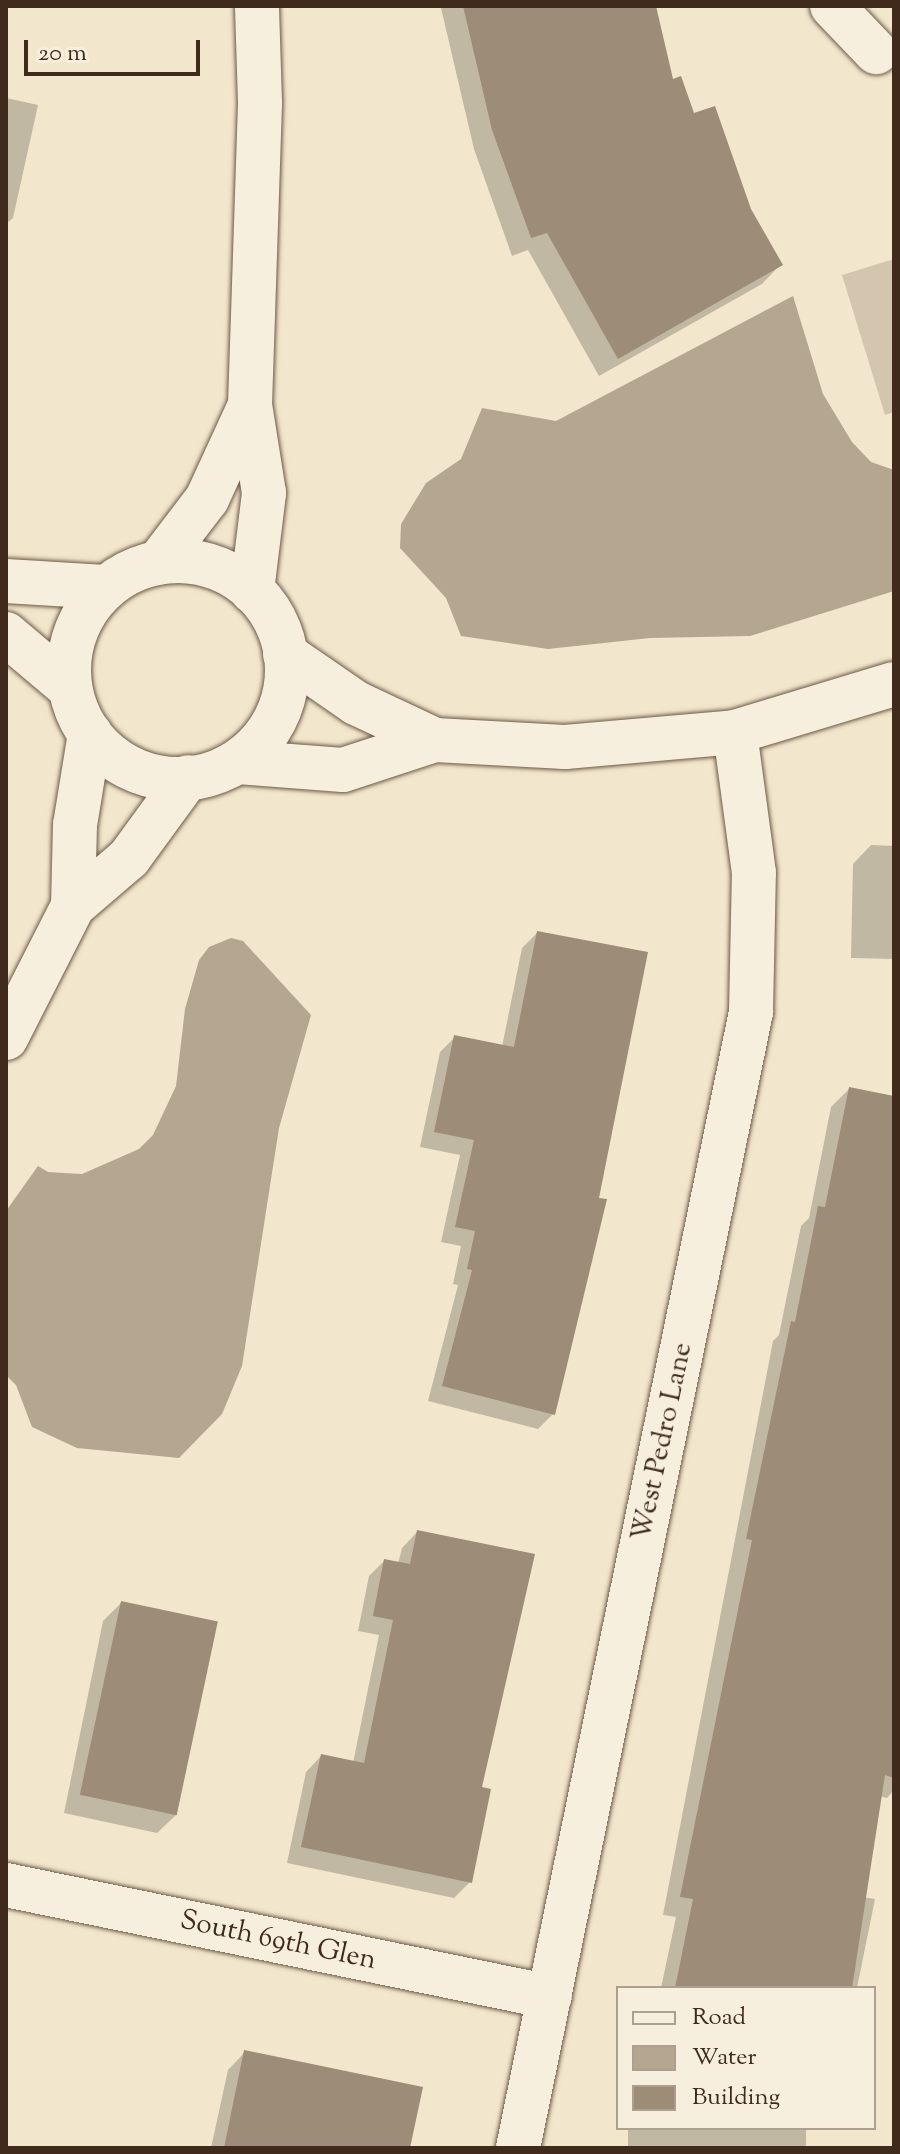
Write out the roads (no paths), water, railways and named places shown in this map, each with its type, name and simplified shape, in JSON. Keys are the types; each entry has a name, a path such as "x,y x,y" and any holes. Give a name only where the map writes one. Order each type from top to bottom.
{"street":[{"path":"252,591 264,493 250,405 260,103 257,6"},
{"path":"832,6 876,52"},
{"path":"158,563 207,499 250,405"},
{"path":"238,762 264,738 281,707 285,654 266,605 252,591 209,564 158,563 137,568 105,587 83,616 70,651 70,688 90,733 105,752 136,772 171,780 238,762 343,770 435,740 565,747 735,732 894,684"},
{"path":"6,581 105,587"},
{"path":"6,634 70,688"},
{"path":"285,654 356,703 435,740"},
{"name":"West Pedro Lane","path":"518,2148 751,1012 754,873 735,732"},
{"path":"73,906 75,825 90,733"},
{"path":"6,1038 73,906 129,858 188,777"},
{"name":"South 69th Glen","path":"6,1885 550,1997"}],"water":[{"path":"793,296 823,394 852,442 871,462 894,470 894,591 750,636 650,638 548,649 461,636 446,598 400,548 401,524 426,483 461,459 482,408 556,421"},
{"path":"231,938 243,941 311,1015 279,1128 242,1366 222,1414 179,1458 77,1448 32,1427 16,1385 6,1375 6,1211 38,1166 48,1172 82,1174 139,1149 153,1135 176,1086 185,1009 199,960 209,947"}]}
